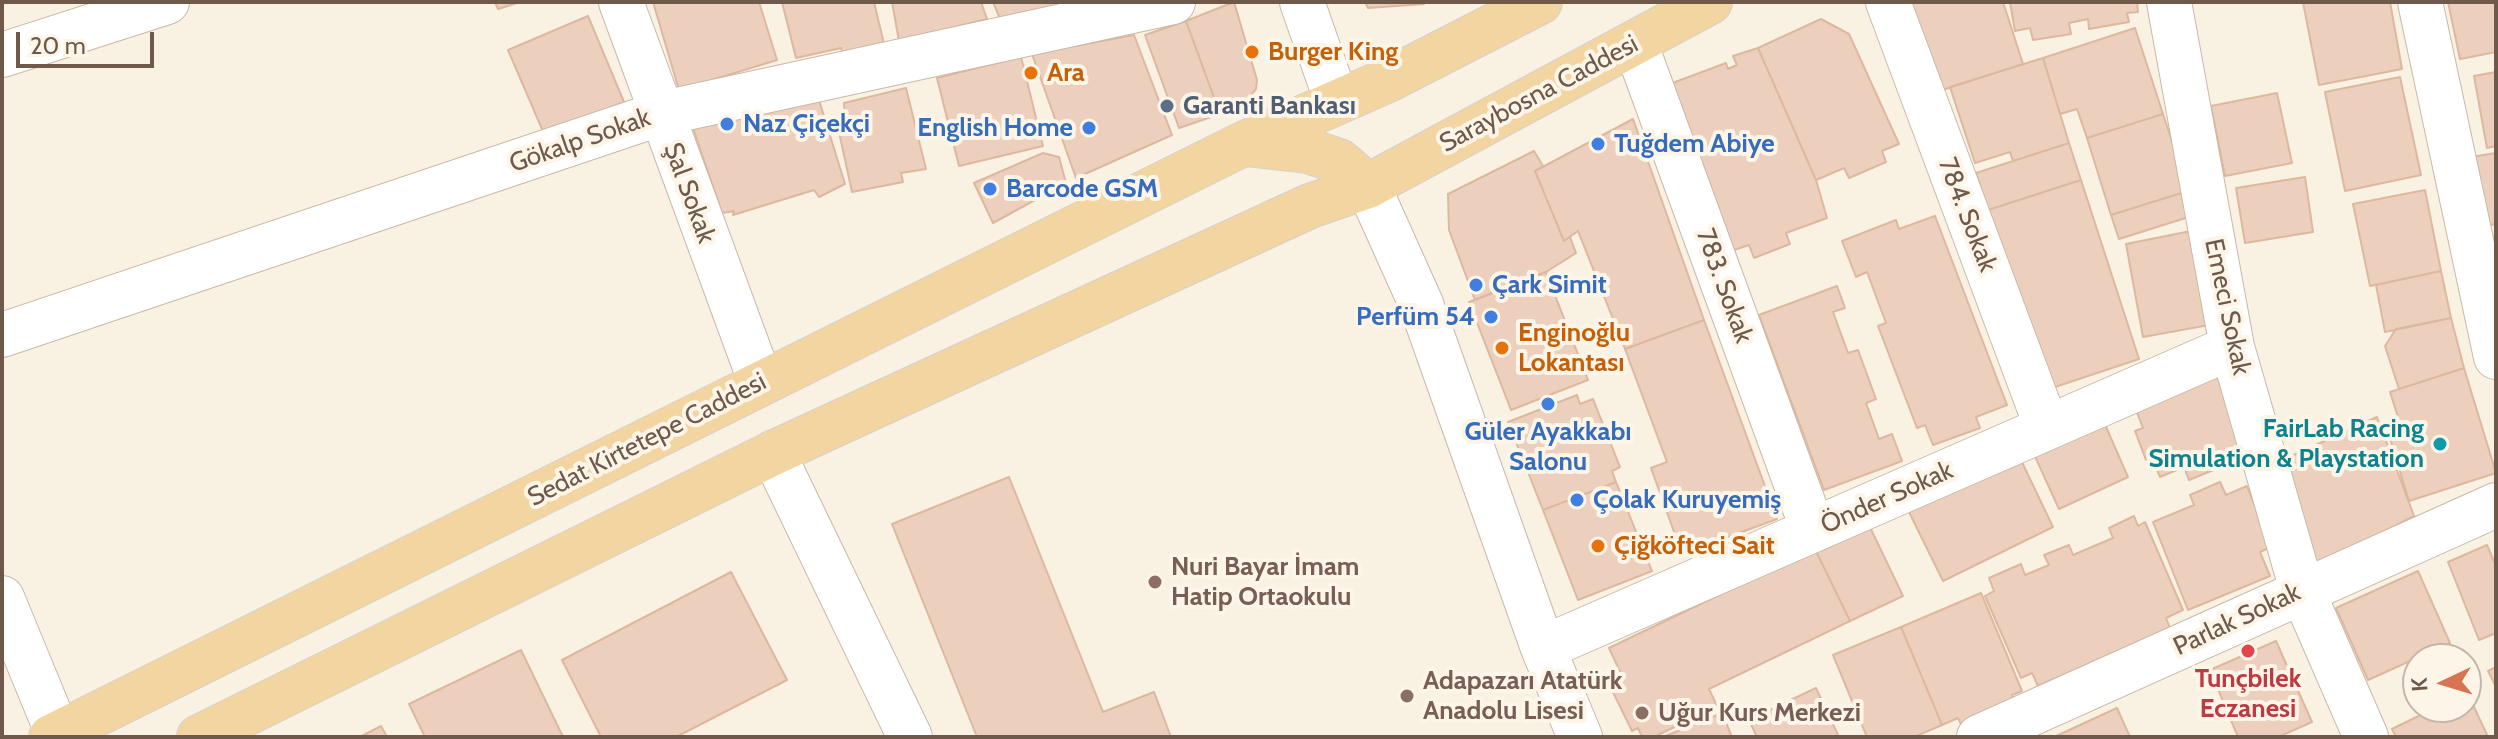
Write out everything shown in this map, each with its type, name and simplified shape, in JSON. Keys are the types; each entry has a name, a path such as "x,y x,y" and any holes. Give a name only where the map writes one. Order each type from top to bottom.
{"main road":[{"name":"Sedat Kirtetepe Caddesi","path":"55,735 1243,144 1388,80 1540,2"},
{"name":"Saraybosna Caddesi","path":"1368,186 1710,2"},
{"path":"1243,144 1308,151 1339,161 1368,186"},
{"path":"199,737 773,453 1310,206 1368,186"}],"street":[{"path":"2,55 167,2"},
{"name":"Şal Sokak","path":"621,2 676,110 761,383"},
{"name":"Gökalp Sokak","path":"2,335 676,110 1173,2"},
{"path":"1302,2 1337,102"},
{"name":"784. Sokak","path":"1888,2 2047,428"},
{"name":"Emeci Sokak","path":"2169,2 2232,347 2302,590 2366,737"},
{"path":"2420,2 2496,357"},
{"name":"783. Sokak","path":"1635,43 1813,530"},
{"path":"1368,186 1421,304 1543,648 1580,737"},
{"name":"Önder Sokak","path":"1543,648 2232,347"},
{"path":"773,453 910,737"},
{"name":"Parlak Sokak","path":"1979,737 2496,505"},
{"path":"3,602 55,735"}],"building":[{"path":"495,2 520,2 498,9"},
{"path":"653,2 759,2 777,60 679,90"},
{"path":"782,2 874,2 884,44 843,54 841,48 796,58"},
{"path":"892,2 981,2 987,19 899,41"},
{"path":"993,2 1071,2 1001,21"},
{"path":"1234,2 1257,80 1256,89 1245,102 1220,114 1186,21"},
{"path":"1365,2 1424,2 1424,4 1368,8"},
{"path":"1904,2 2003,2 2023,64 1933,93"},
{"path":"2010,2 2137,2 2138,12 2127,13 2129,22 2089,29 2088,19 2069,23 2071,34 2033,40 2030,28 2015,31"},
{"path":"2303,2 2390,2 2402,69 2319,85"},
{"path":"2448,2 2496,2 2496,52 2460,59"},
{"path":"588,16 624,102 545,136 508,50"},
{"path":"1821,19 1849,34 1899,144 1882,151 1886,162 1849,178 1844,168 1816,180 1758,48"},
{"path":"1186,21 1220,114 1179,128 1145,35"},
{"path":"2135,28 2163,114 2087,138 2077,109 2060,114 2043,58"},
{"path":"1134,35 1172,135 1076,178 1032,54"},
{"path":"1758,48 1816,180 1827,218 1786,233 1790,244 1754,258 1749,245 1734,250 1670,84 1726,63 1728,69 1737,65 1733,56"},
{"path":"1021,57 1043,146 959,166 937,78"},
{"path":"2043,58 2069,143 2013,161 2010,152 1975,163 1950,87"},
{"path":"2496,72 2496,146 2487,148 2474,76"},
{"path":"2400,77 2421,175 2345,191 2325,92"},
{"path":"906,88 926,169 901,173 903,182 852,192 836,118 845,115 844,103"},
{"path":"2277,93 2292,163 2225,176 2211,106"},
{"path":"819,100 845,184 819,197 814,190 733,215 734,211 722,213 693,128"},
{"path":"2163,114 2188,191 2111,215 2087,138"},
{"path":"1633,119 1704,320 1625,349 1578,231 1564,241 1535,171"},
{"path":"2069,143 2081,180 1988,210 1976,173"},
{"path":"1534,151 1543,166 1535,171 1564,241 1570,237 1576,253 1546,272 1475,300 1449,230 1448,194"},
{"path":"1043,153 1059,157 1066,183 993,223 974,183"},
{"path":"2496,153 2496,224 2483,226 2471,157"},
{"path":"2305,177 2313,232 2245,243 2236,188"},
{"path":"2081,180 2139,359 2046,390 1988,210"},
{"path":"2425,190 2441,271 2370,286 2353,204"},
{"path":"2188,191 2195,215 2119,239 2111,215"},
{"path":"1935,216 2007,405 1976,417 1980,428 1933,445 1925,425 1917,428 1878,326 1886,323 1867,272 1856,277 1842,241 1896,220 1899,229"},
{"path":"2191,231 2209,325 2143,337 2126,244"},
{"path":"2441,271 2451,318 2385,332 2376,285"},
{"path":"1546,272 1588,380 1511,410 1469,302"},
{"path":"1837,286 1845,308 1833,312 1848,353 1858,350 1876,399 1866,403 1879,439 1892,434 1902,461 1824,490 1759,315"},
{"path":"2451,318 2464,368 2399,389 2385,346 2396,329"},
{"path":"1704,320 1777,519 1682,554 1651,468 1667,462 1625,349"},
{"name":"FairLab Racing Simulation & Playstation","path":"2464,368 2496,473 2409,501 2385,422 2398,417 2390,392"},
{"path":"2220,370 2244,447 2225,455 2228,464 2189,480 2184,467 2160,477 2152,458 2146,460 2135,431 2143,428 2134,405"},
{"path":"1577,395 1580,404 1593,399 1620,467 1612,471 1616,482 1543,510 1508,422"},
{"path":"2377,417 2414,516 2316,567 2285,459"},
{"path":"2103,420 2128,477 2059,509 2033,452"},
{"path":"2020,458 2053,527 1943,581 1909,512"},
{"path":"1009,477 1103,712 1154,692 1171,737 977,737 892,524"},
{"path":"1616,482 1652,571 1578,600 1543,510"},
{"path":"2220,482 2226,495 2247,486 2271,547 2260,552 2270,576 2188,610 2153,522 2194,505 2190,495"},
{"path":"2134,516 2138,526 2145,522 2183,610 2166,618 2170,628 2038,686 2032,673 2021,678 1985,596 1994,591 1989,578 2021,564 2025,575 2049,565 2044,555 2069,545 2073,555 2113,538 2109,528"},
{"path":"1868,523 1903,596 1850,621 1815,549"},
{"path":"2487,545 2496,566 2496,633 2479,640 2448,562"},
{"path":"1815,549 1850,621 1709,689 1717,706 1654,737 1642,737 1638,728 1632,731 1608,682 1622,676 1609,648"},
{"path":"2418,571 2450,643 2402,643 2402,665 2368,680 2336,608"},
{"path":"731,572 787,680 676,737 601,737 562,660"},
{"path":"1981,593 2022,691 2012,695 2016,704 1962,726 1958,718 1942,725 1901,627"},
{"path":"1901,627 1942,725 1914,737 1867,737 1833,655"},
{"path":"2276,641 2312,722 2278,737 2238,737 2210,670"},
{"path":"521,650 563,737 425,737 409,704"},
{"path":"2496,667 2496,687 2488,671"},
{"path":"1816,688 1839,737 1757,737 1749,720"},
{"path":"2117,708 2130,737 2054,737"},
{"path":"1722,713 1732,737 1663,737"},
{"path":"2404,723 2481,723 2488,737 2396,737 2392,729"},
{"path":"381,726 387,737 360,737"}],"place":[{"name":"Burger King","path":"1252,52"},
{"name":"Ara","path":"1031,73"},
{"name":"Garanti Bankası","path":"1167,106"},
{"name":"Naz Çiçekçi","path":"727,124"},
{"name":"English Home","path":"1089,128"},
{"name":"Tuğdem Abiye","path":"1598,144"},
{"name":"Barcode GSM","path":"990,189"},
{"name":"Çark Simit","path":"1476,285"},
{"name":"Perfüm 54","path":"1491,317"},
{"name":"Enginoğlu Lokantası","path":"1502,348"},
{"name":"Güler Ayakkabı Salonu","path":"1548,404"},
{"name":"FairLab Racing Simulation & Playstation","path":"2440,444"},
{"name":"Çolak Kuruyemiş","path":"1577,500"},
{"name":"Çiğköfteci Sait","path":"1598,546"},
{"name":"Nuri Bayar İmam Hatip Ortaokulu","path":"1155,582"},
{"name":"Tunçbilek Eczanesi","path":"2248,651"},
{"name":"Adapazarı Atatürk Anadolu Lisesi","path":"1407,696"},
{"name":"Uğur Kurs Merkezi","path":"1642,713"}]}
